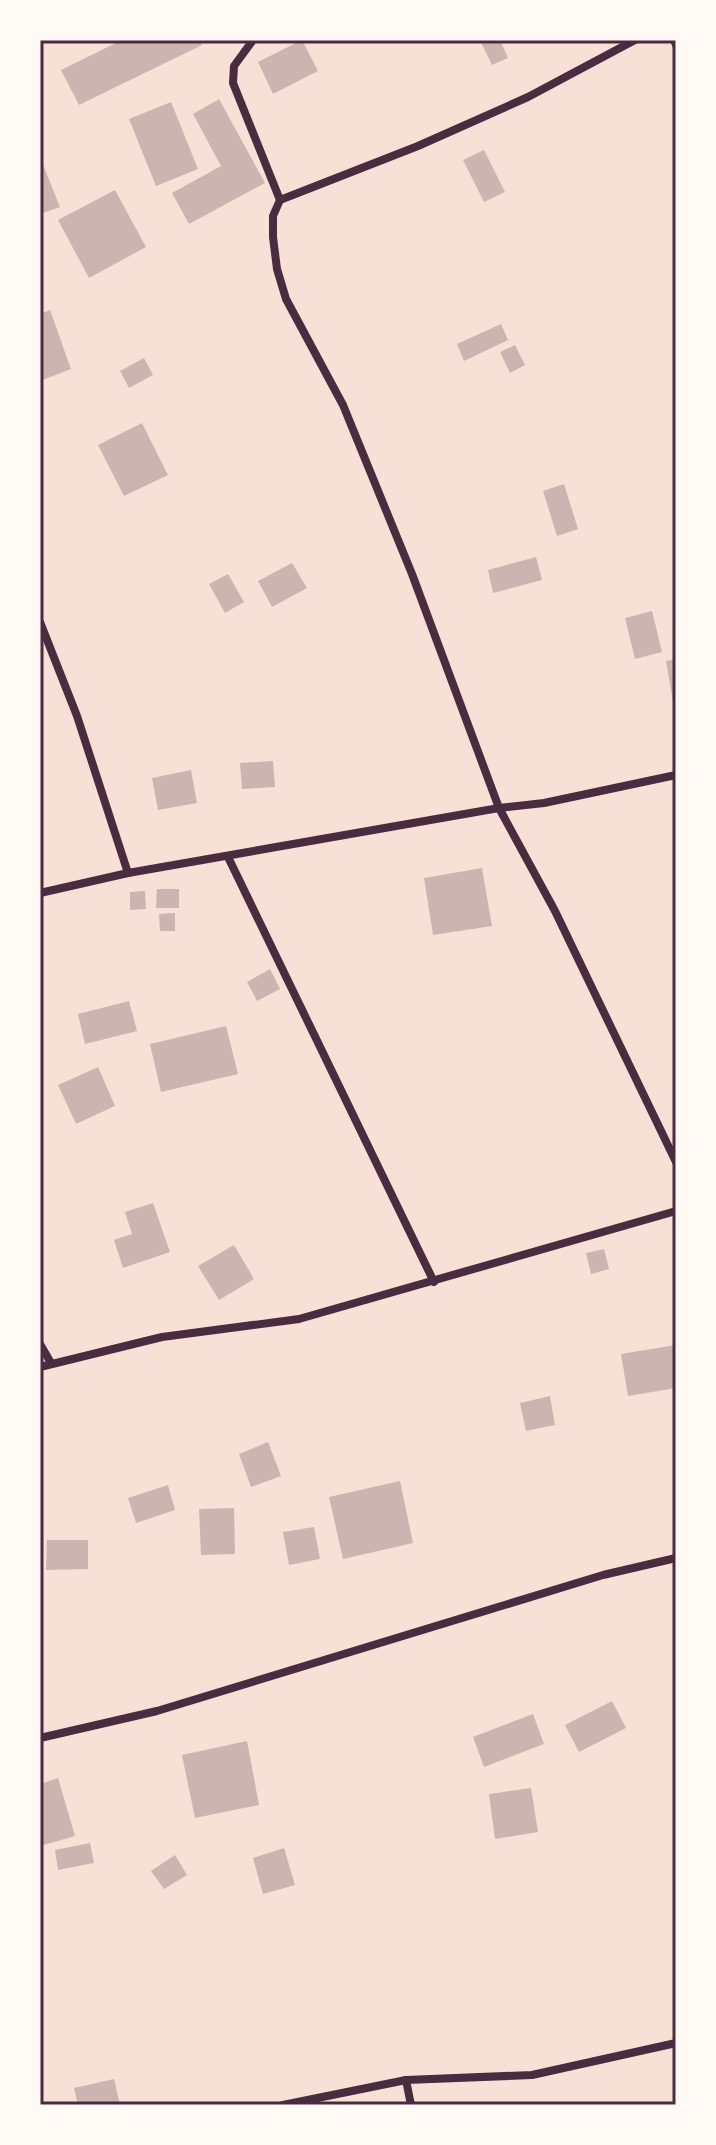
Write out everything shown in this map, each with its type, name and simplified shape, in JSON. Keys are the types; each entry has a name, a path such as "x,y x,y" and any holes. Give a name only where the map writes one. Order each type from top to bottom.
{"street":[{"path":"253,40 234,66 233,83 280,200"},
{"path":"635,40 528,97 280,200 273,216 273,237 277,269 286,299 343,405 412,574 499,808 555,911 676,1162"},
{"path":"40,622 77,716 128,873"},
{"path":"40,893 128,873 499,808 544,803 676,775"},
{"path":"228,857 434,1282"},
{"path":"40,1367 162,1337 299,1319 676,1211"},
{"path":"40,1344 51,1363"},
{"path":"40,1738 157,1711 603,1575 676,1558"},
{"path":"283,2105 406,2080 532,2075 676,2043"},
{"path":"406,2080 411,2105"}],"building":[{"path":"122,40 200,40 202,45 79,105 61,70"},
{"path":"302,40 318,71 273,94 258,62"},
{"path":"480,40 500,40 508,58 492,65"},
{"path":"219,99 265,183 189,224 172,193 221,166 193,114"},
{"path":"171,102 198,169 156,186 129,119"},
{"path":"484,150 505,192 484,202 463,160"},
{"path":"40,157 60,207 40,214"},
{"path":"115,190 146,247 89,278 58,220"},
{"path":"50,310 71,369 40,381 40,314"},
{"path":"501,324 508,340 464,361 457,344"},
{"path":"515,345 525,365 510,373 500,352"},
{"path":"144,358 153,375 129,388 120,371"},
{"path":"142,423 168,475 124,496 98,445"},
{"path":"564,484 578,529 557,536 543,491"},
{"path":"536,557 542,580 493,593 488,570"},
{"path":"292,563 307,588 272,607 258,581"},
{"path":"228,574 244,602 225,613 209,584"},
{"path":"652,611 662,652 635,659 625,618"},
{"path":"676,659 676,702 673,702 666,661"},
{"path":"273,761 275,787 242,789 240,763"},
{"path":"191,770 197,803 158,810 152,778"},
{"path":"482,868 492,926 433,935 424,878"},
{"path":"157,889 179,889 179,908 156,908"},
{"path":"145,891 146,909 130,910 130,892"},
{"path":"175,913 175,931 160,931 159,914"},
{"path":"270,969 280,989 257,1001 247,982"},
{"path":"129,1001 137,1031 85,1044 78,1014"},
{"path":"226,1026 238,1074 161,1092 150,1044"},
{"path":"98,1067 115,1106 76,1124 58,1085"},
{"path":"153,1203 170,1252 123,1268 114,1240 132,1234 125,1212"},
{"path":"234,1245 254,1279 219,1300 198,1266"},
{"path":"604,1249 609,1269 591,1274 586,1253"},
{"path":"676,1345 676,1388 628,1396 621,1354"},
{"path":"550,1396 555,1425 526,1431 520,1403"},
{"path":"268,1442 281,1476 251,1487 239,1454"},
{"path":"400,1481 413,1543 343,1559 329,1497"},
{"path":"168,1485 175,1510 136,1523 128,1498"},
{"path":"234,1508 235,1554 201,1555 199,1509"},
{"path":"314,1527 320,1559 289,1565 283,1532"},
{"path":"47,1540 88,1540 88,1569 46,1570"},
{"path":"612,1701 626,1728 579,1752 565,1725"},
{"path":"533,1714 544,1744 484,1767 473,1737"},
{"path":"247,1741 259,1805 195,1818 182,1755"},
{"path":"58,1778 75,1836 40,1846 40,1784"},
{"path":"531,1788 538,1832 495,1839 489,1794"},
{"path":"90,1843 94,1863 58,1870 55,1850"},
{"path":"284,1848 295,1885 263,1894 253,1858"},
{"path":"175,1855 187,1875 164,1889 151,1871"},
{"path":"114,2079 120,2105 78,2105 74,2088"}]}
